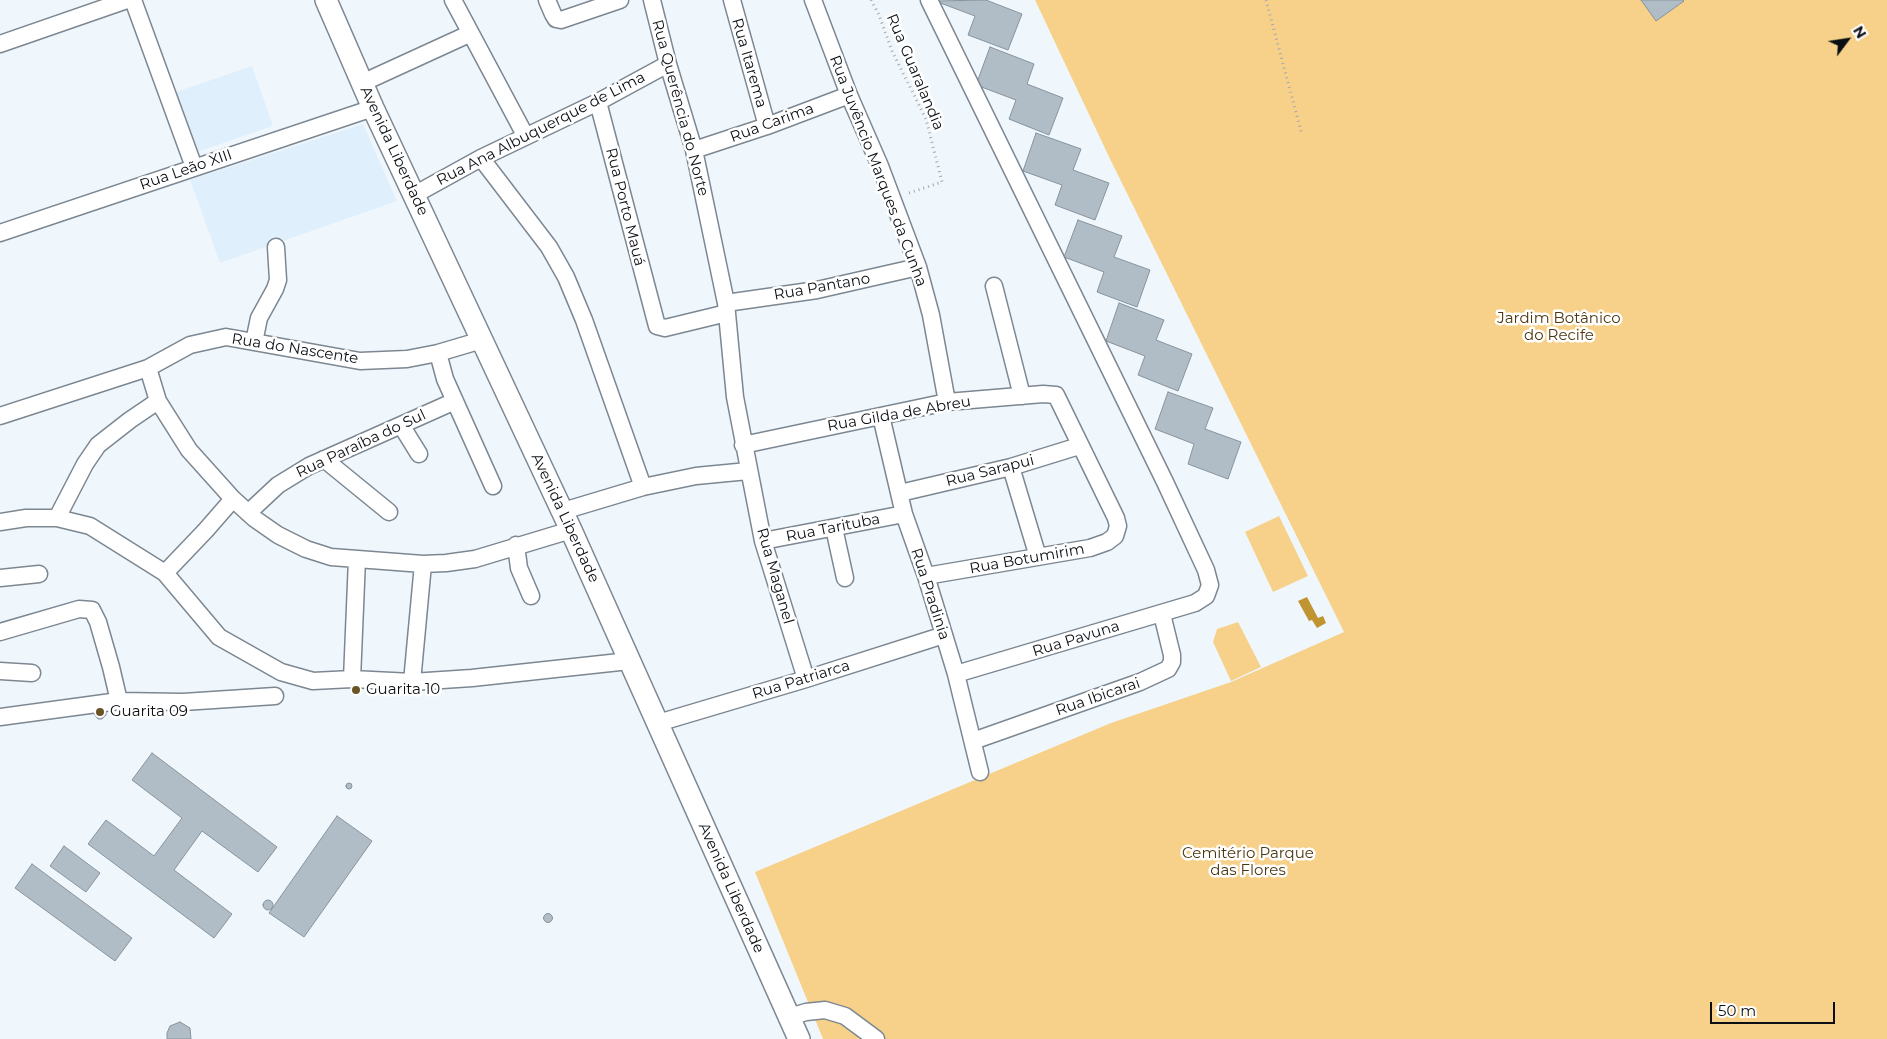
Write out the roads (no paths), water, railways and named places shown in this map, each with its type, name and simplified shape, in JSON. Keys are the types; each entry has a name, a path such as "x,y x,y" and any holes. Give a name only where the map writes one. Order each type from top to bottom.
{"main road":[{"name":"Avenida Liberdade","path":"326,0 373,108 567,520 799,1039"}],"street":[{"path":"0,44 127,0"},
{"path":"133,0 194,167"},
{"path":"453,0 525,135"},
{"path":"547,0 556,19 568,19 620,0"},
{"name":"Rua Querência do Norte","path":"652,0 668,64 694,150 726,308"},
{"name":"Rua Itarema","path":"732,0 767,126"},
{"name":"Rua Juvêncio Marques da Cunha","path":"813,0 918,267 931,315 947,402"},
{"name":"Rua Pavuna","path":"929,0 1206,570 1210,591 1195,603 1162,614 956,674"},
{"path":"362,83 470,34"},
{"name":"Rua Ana Albuquerque de Lima","path":"414,194 525,135 598,102 668,64"},
{"name":"Rua Carima","path":"694,150 767,126 849,95"},
{"name":"Rua Porto Mauá","path":"598,102 652,312"},
{"name":"Rua Leão XIII","path":"0,233 373,108"},
{"path":"481,158 549,247 566,277 584,320 643,486"},
{"path":"254,342 259,318 278,280 276,247"},
{"name":"Rua Pantano","path":"652,312 657,326 660,328 726,308 918,267"},
{"path":"994,286 1022,396"},
{"name":"Rua Maganel","path":"726,308 743,444 763,541 806,679"},
{"name":"Rua do Nascente","path":"0,416 148,368 190,345 226,337 360,361 407,359 438,353 482,340"},
{"path":"438,353 445,379 493,486"},
{"path":"148,368 158,402 188,450 233,499 248,513 278,535 306,549 331,557 423,564 475,559 516,545 643,486 696,476 748,471"},
{"name":"Rua Gilda de Abreu","path":"743,444 947,402 1056,395 1066,411 1079,446"},
{"name":"Rua Paraíba do Sul","path":"248,513 278,485 324,459 455,401"},
{"path":"57,518 85,464 98,445 130,420 158,402"},
{"name":"Rua Pradinia","path":"881,416 904,514 926,576 956,674 980,772"},
{"path":"401,425 419,454"},
{"name":"Rua Sarapui","path":"900,493 1012,467 1079,446"},
{"name":"Rua Botumirim","path":"926,576 1090,548 1107,542 1115,536 1118,526 1079,446"},
{"path":"324,459 389,512"},
{"path":"1012,467 1038,557"},
{"path":"165,573 233,499"},
{"name":"Rua Tarituba","path":"763,541 904,514"},
{"path":"0,522 26,518 57,518 90,526 165,573 219,637 282,672 313,681 352,679 412,682 472,678 629,661"},
{"path":"834,528 845,578"},
{"path":"516,545 519,568 531,596"},
{"path":"352,679 357,558"},
{"path":"412,682 423,564"},
{"path":"0,578 39,574"},
{"path":"0,632 79,609 92,610 98,622 119,701"},
{"name":"Rua Ibicarai","path":"973,741 1140,682 1163,672 1172,662 1172,655 1162,614"},
{"name":"Rua Patriarca","path":"658,723 944,635"},
{"path":"0,671 32,673"},
{"path":"0,717 119,701 183,702 276,696"},
{"path":"789,1017 806,1012 825,1010 845,1016 876,1039"}],"place":[{"name":"Guarita 10","path":"356,690"},
{"name":"Guarita 09","path":"100,712"}],"park label":[{"name":"Jardim Botânico do Recife","path":"1559,328"},
{"name":"Cemitério Parque das Flores","path":"1248,862"}]}
